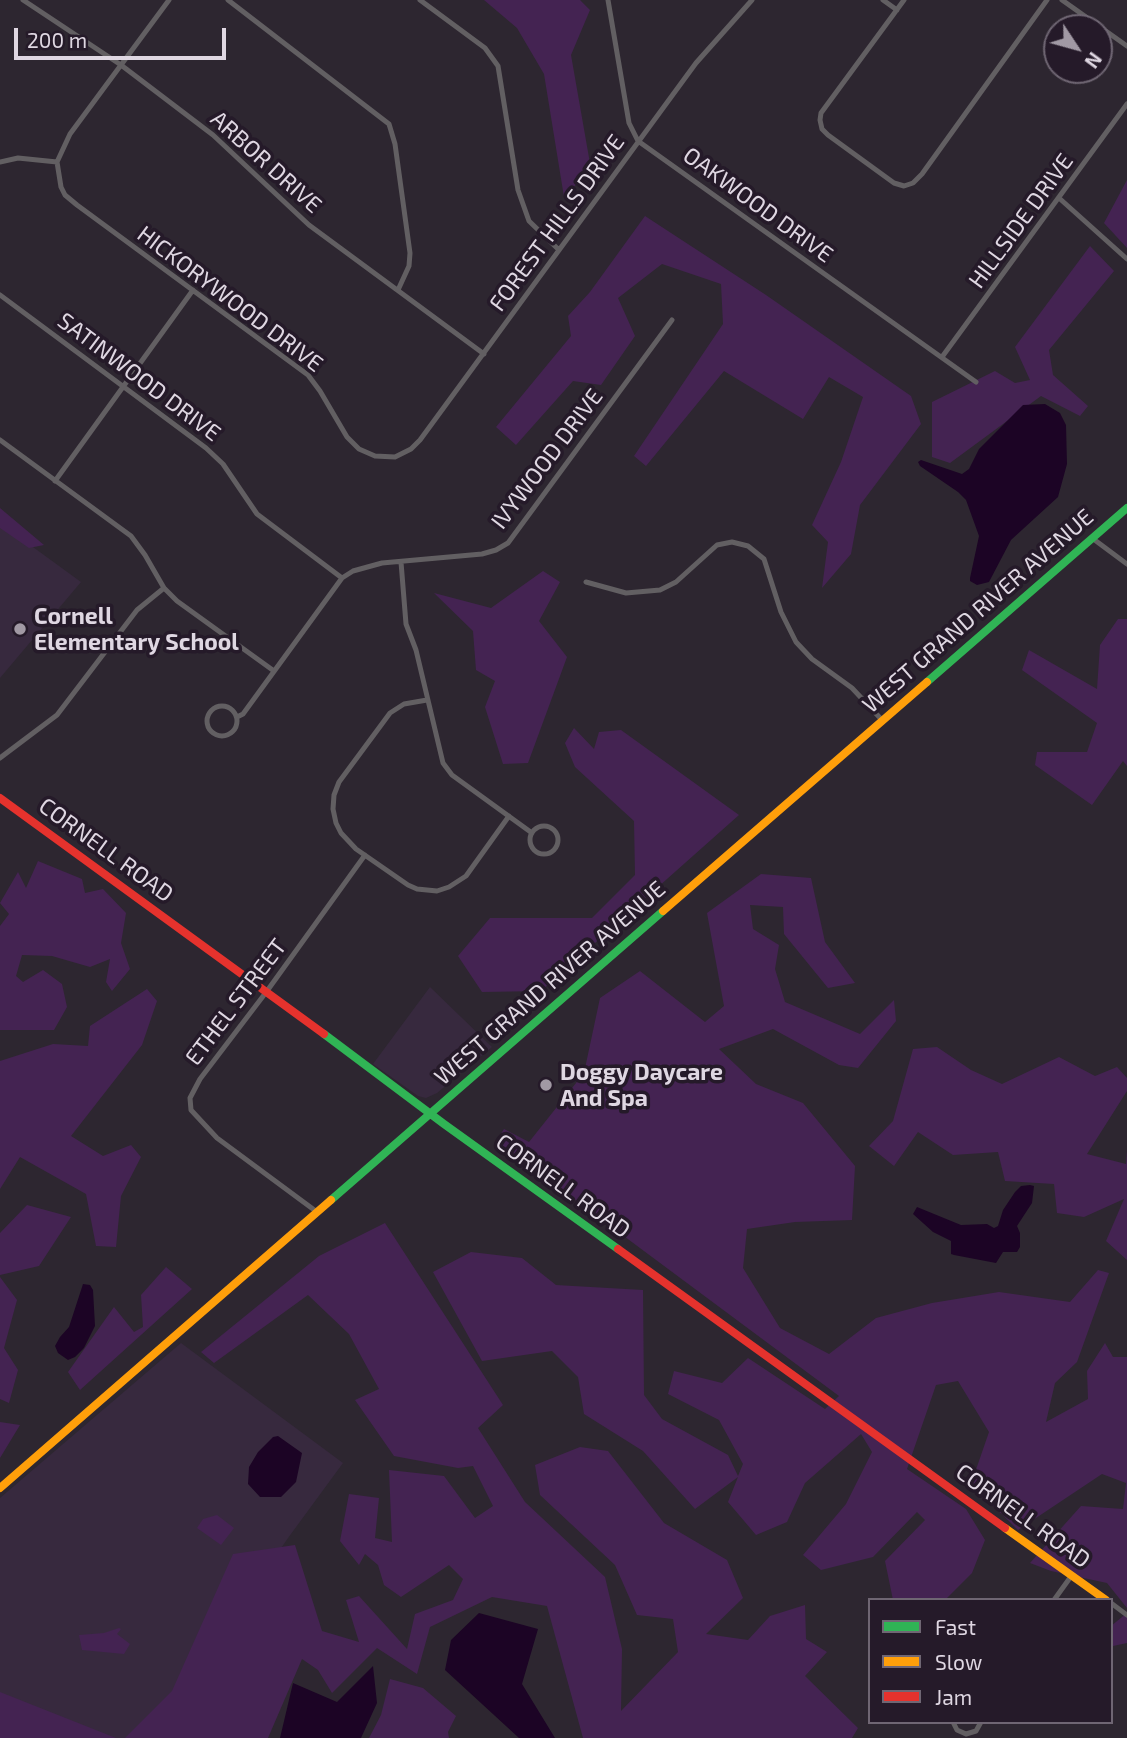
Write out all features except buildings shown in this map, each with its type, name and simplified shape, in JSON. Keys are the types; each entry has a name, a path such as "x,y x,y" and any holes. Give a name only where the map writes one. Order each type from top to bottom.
{"main road":[{"name":"WEST GRAND RIVER AVENUE","path":"0,1488 1127,508"},
{"name":"CORNELL ROAD","path":"0,798 430,1113 1103,1598"}],"street":[{"name":"ARBOR DRIVE","path":"23,0 121,65 214,135 309,225 484,354"},
{"path":"0,162 18,158 57,162 70,134 169,0"},
{"path":"228,0 389,124 393,133 410,253 409,266 398,290"},
{"path":"420,0 485,48 498,66 522,200 529,221 558,249"},
{"path":"608,0 629,123 638,141"},
{"name":"FOREST HILLS DRIVE","path":"387,457 402,454 420,440 696,63 752,0"},
{"path":"883,0 897,10"},
{"path":"904,0 821,113 820,120 822,129 828,135 894,183 904,186 917,180 1047,0"},
{"path":"1062,0 1127,46"},
{"name":"HILLSIDE DRIVE","path":"942,358 1127,104"},
{"name":"OAKWOOD DRIVE","path":"638,141 976,382"},
{"name":"HICKORYWOOD DRIVE","path":"57,162 61,187 71,201 308,375 352,443 366,453 387,457"},
{"path":"1059,198 1127,259"},
{"path":"55,481 193,290"},
{"name":"SATINWOOD DRIVE","path":"0,295 216,456 233,477 248,503 268,525 342,578"},
{"name":"IVYWOOD DRIVE","path":"342,578 368,566 481,554 508,543 672,320"},
{"path":"0,440 131,536 164,588 177,601 274,671"},
{"path":"1092,538 1127,564"},
{"path":"586,582 626,593 660,590 676,582 717,545 732,542 748,546 764,559 781,612 796,642 813,659 852,688 882,720"},
{"path":"401,562 406,624 416,650 445,767 452,775 532,833"},
{"path":"237,717 243,714 342,578"},
{"path":"0,758 57,715 137,610 164,588"},
{"path":"427,700 404,704 390,713 336,789 333,805 336,823 345,838 408,885 437,891 466,876 509,816"},
{"path":"218,706 230,708 237,717 235,729 225,735 214,734 207,724 209,713 218,706"},
{"path":"541,826 552,828 559,837 557,848 547,855 537,853 530,844 532,833 541,826"},
{"name":"ETHEL STREET","path":"317,1212 217,1138 200,1122 190,1104 200,1079 365,855"},
{"path":"1055,1598 1072,1575"},
{"path":"954,1724 957,1730 967,1734 976,1731 980,1724"}],"shaded area":[{"path":"484,0 580,0 590,10 571,55 591,169 564,197 544,74 517,28"},
{"path":"1127,180 1127,248 1104,223"},
{"path":"645,216 766,295 911,396 921,424 860,505 851,554 822,588 828,542 812,525 841,462 863,397 829,377 803,419 724,371 646,466 634,456 723,324 721,284 662,264 618,298 635,336 601,385 573,381 516,445 496,427 571,336 568,316 590,292"},
{"path":"1090,246 1114,271 1049,350 1053,375 1088,406 1080,416 1041,396 950,463 932,457 932,402 995,371 1015,383 1030,380 1015,347"},
{"path":"1045,404 1060,413 1066,425 1067,464 1058,497 1011,540 989,582 977,585 970,581 970,578 979,536 966,500 918,462 921,460 962,474 969,469 979,449 1023,405"},
{"path":"0,508 44,545 29,548 0,528"},
{"name":"Cornell Elementary School","path":"0,523 81,582 0,678"},
{"path":"543,571 560,582 539,621 567,657 528,763 503,764 485,707 495,681 476,670 473,631 434,593 491,608"},
{"path":"1118,619 1127,619 1127,766 1123,761 1092,805 1035,765 1037,752 1087,752 1097,723 1022,670 1029,650 1097,689 1100,645"},
{"path":"574,728 594,749 599,732 621,730 739,815 541,991 482,992 458,956 490,918 592,918 635,875 634,821 575,767 565,743"},
{"path":"38,861 82,879 85,893 103,889 126,913 121,943 130,969 112,991 106,982 110,959 90,967 52,956 22,955 16,976 23,982 43,970 62,984 67,1007 54,1030 0,1030 0,926 9,914 0,903 18,872 26,888"},
{"path":"761,874 811,878 825,942 855,983 828,988 784,934 783,907 750,905 753,929 779,945 775,969 785,1002 860,1034 894,1000 896,1021 858,1068 839,1065 773,1029 719,1049 756,1084 803,1103 855,1166 852,1220 795,1222 747,1229 743,1268 780,1328 829,1354 876,1318 932,1303 999,1292 1070,1302 1098,1270 1109,1273 1077,1362 1055,1383 1046,1422 1088,1399 1087,1371 1105,1343 1113,1357 1127,1357 1127,1608 1107,1583 1051,1571 1030,1563 1081,1506 1123,1509 1126,1483 1102,1474 1018,1530 971,1484 989,1432 958,1381 936,1385 907,1469 966,1509 985,1540 972,1573 947,1598 893,1598 885,1561 925,1520 917,1512 873,1557 821,1570 803,1555 846,1504 872,1452 861,1434 805,1483 787,1522 756,1535 728,1502 738,1477 695,1509 643,1451 584,1414 578,1377 552,1351 482,1361 433,1272 471,1252 522,1258 556,1285 643,1290 644,1395 662,1419 728,1455 738,1476 743,1464 719,1420 668,1394 674,1371 722,1383 748,1358 825,1409 839,1396 496,1141 504,1129 529,1142 584,1073 600,998 640,971 705,1022 724,1006 707,913"},
{"path":"430,987 492,1047 437,1093 426,1098 418,1096 373,1064"},
{"path":"147,989 157,1001 142,1045 71,1136 103,1156 131,1145 141,1157 121,1196 116,1247 96,1246 86,1194 20,1157 0,1189 0,1061 53,1044 88,1046 90,1026"},
{"path":"937,1047 971,1070 1002,1084 1059,1057 1095,1076 1117,1067 1127,1078 1127,1091 1087,1154 1126,1164 1127,1151 1127,1260 1106,1241 1124,1199 1084,1217 1057,1213 1054,1184 1005,1181 998,1152 953,1155 918,1132 894,1166 869,1146 893,1121 913,1049"},
{"path":"1021,1186 1034,1186 1032,1203 1017,1226 1020,1247 1017,1252 1003,1252 996,1263 951,1254 951,1241 933,1232 913,1214 917,1207 961,1225 987,1224 994,1228 998,1226 1003,1210 1015,1192"},
{"path":"27,1205 71,1217 39,1266 0,1275 0,1233"},
{"path":"385,1223 503,1405 478,1428 525,1502 605,1577 622,1649 621,1711 678,1652 673,1619 637,1615 615,1565 540,1495 535,1465 580,1447 608,1451 664,1523 727,1560 743,1598 706,1634 748,1640 770,1616 805,1605 806,1639 827,1652 805,1676 858,1728 852,1738 583,1738 547,1606 492,1597 430,1627 417,1674 377,1648 332,1693 318,1670 302,1659 268,1738 125,1738 172,1691 233,1554 295,1545 322,1631 359,1642 346,1600 359,1596 407,1649 415,1614 453,1600 463,1579 449,1565 401,1597 384,1585 378,1565 365,1554 359,1565 340,1541 349,1494 379,1498 375,1538 392,1542 389,1470 444,1476 475,1518 493,1506 473,1466 458,1468 394,1456 355,1400 379,1389 349,1334 308,1295 214,1363 201,1352 319,1256"},
{"path":"166,1267 192,1289 80,1390 68,1372 114,1307 134,1332 143,1327 141,1295"},
{"path":"0,1277 17,1300 4,1348 18,1370 9,1403 0,1399"},
{"path":"83,1284 90,1285 93,1290 95,1326 84,1348 68,1360 58,1353 55,1346 69,1327"},
{"path":"181,1343 343,1463 288,1538 151,1738 56,1738 0,1698 0,1498"},
{"path":"0,1422 20,1425 0,1458"},
{"path":"278,1436 302,1453 296,1482 281,1497 260,1497 248,1484 249,1467 258,1452 273,1437"},
{"path":"217,1515 234,1528 221,1545 197,1528 203,1519"},
{"path":"479,1613 538,1629 522,1684 555,1738 519,1738 445,1670 451,1640"},
{"path":"1127,1613 1127,1643 1113,1646 1113,1624"},
{"path":"121,1629 117,1634 130,1644 124,1654 82,1650 79,1635 104,1633"},
{"path":"373,1666 377,1703 361,1738 280,1738 293,1683 337,1702"},
{"path":"390,1679 423,1688 456,1716 448,1732 449,1738 369,1738 381,1715"},
{"path":"0,1692 116,1738 0,1738"}],"traffic: fast":[{"path":"927,682 1127,508"},
{"path":"331,1200 663,911"},
{"path":"324,1034 618,1249"}],"traffic: slow":[{"path":"663,911 927,682"},
{"path":"0,1488 331,1200"},
{"path":"1005,1528 1103,1598"}],"traffic: jam":[{"path":"0,798 324,1034"},
{"path":"618,1249 1005,1528"}],"place":[{"name":"Cornell Elementary School","path":"20,629"},
{"name":"Doggy Daycare And Spa","path":"546,1085"}]}
